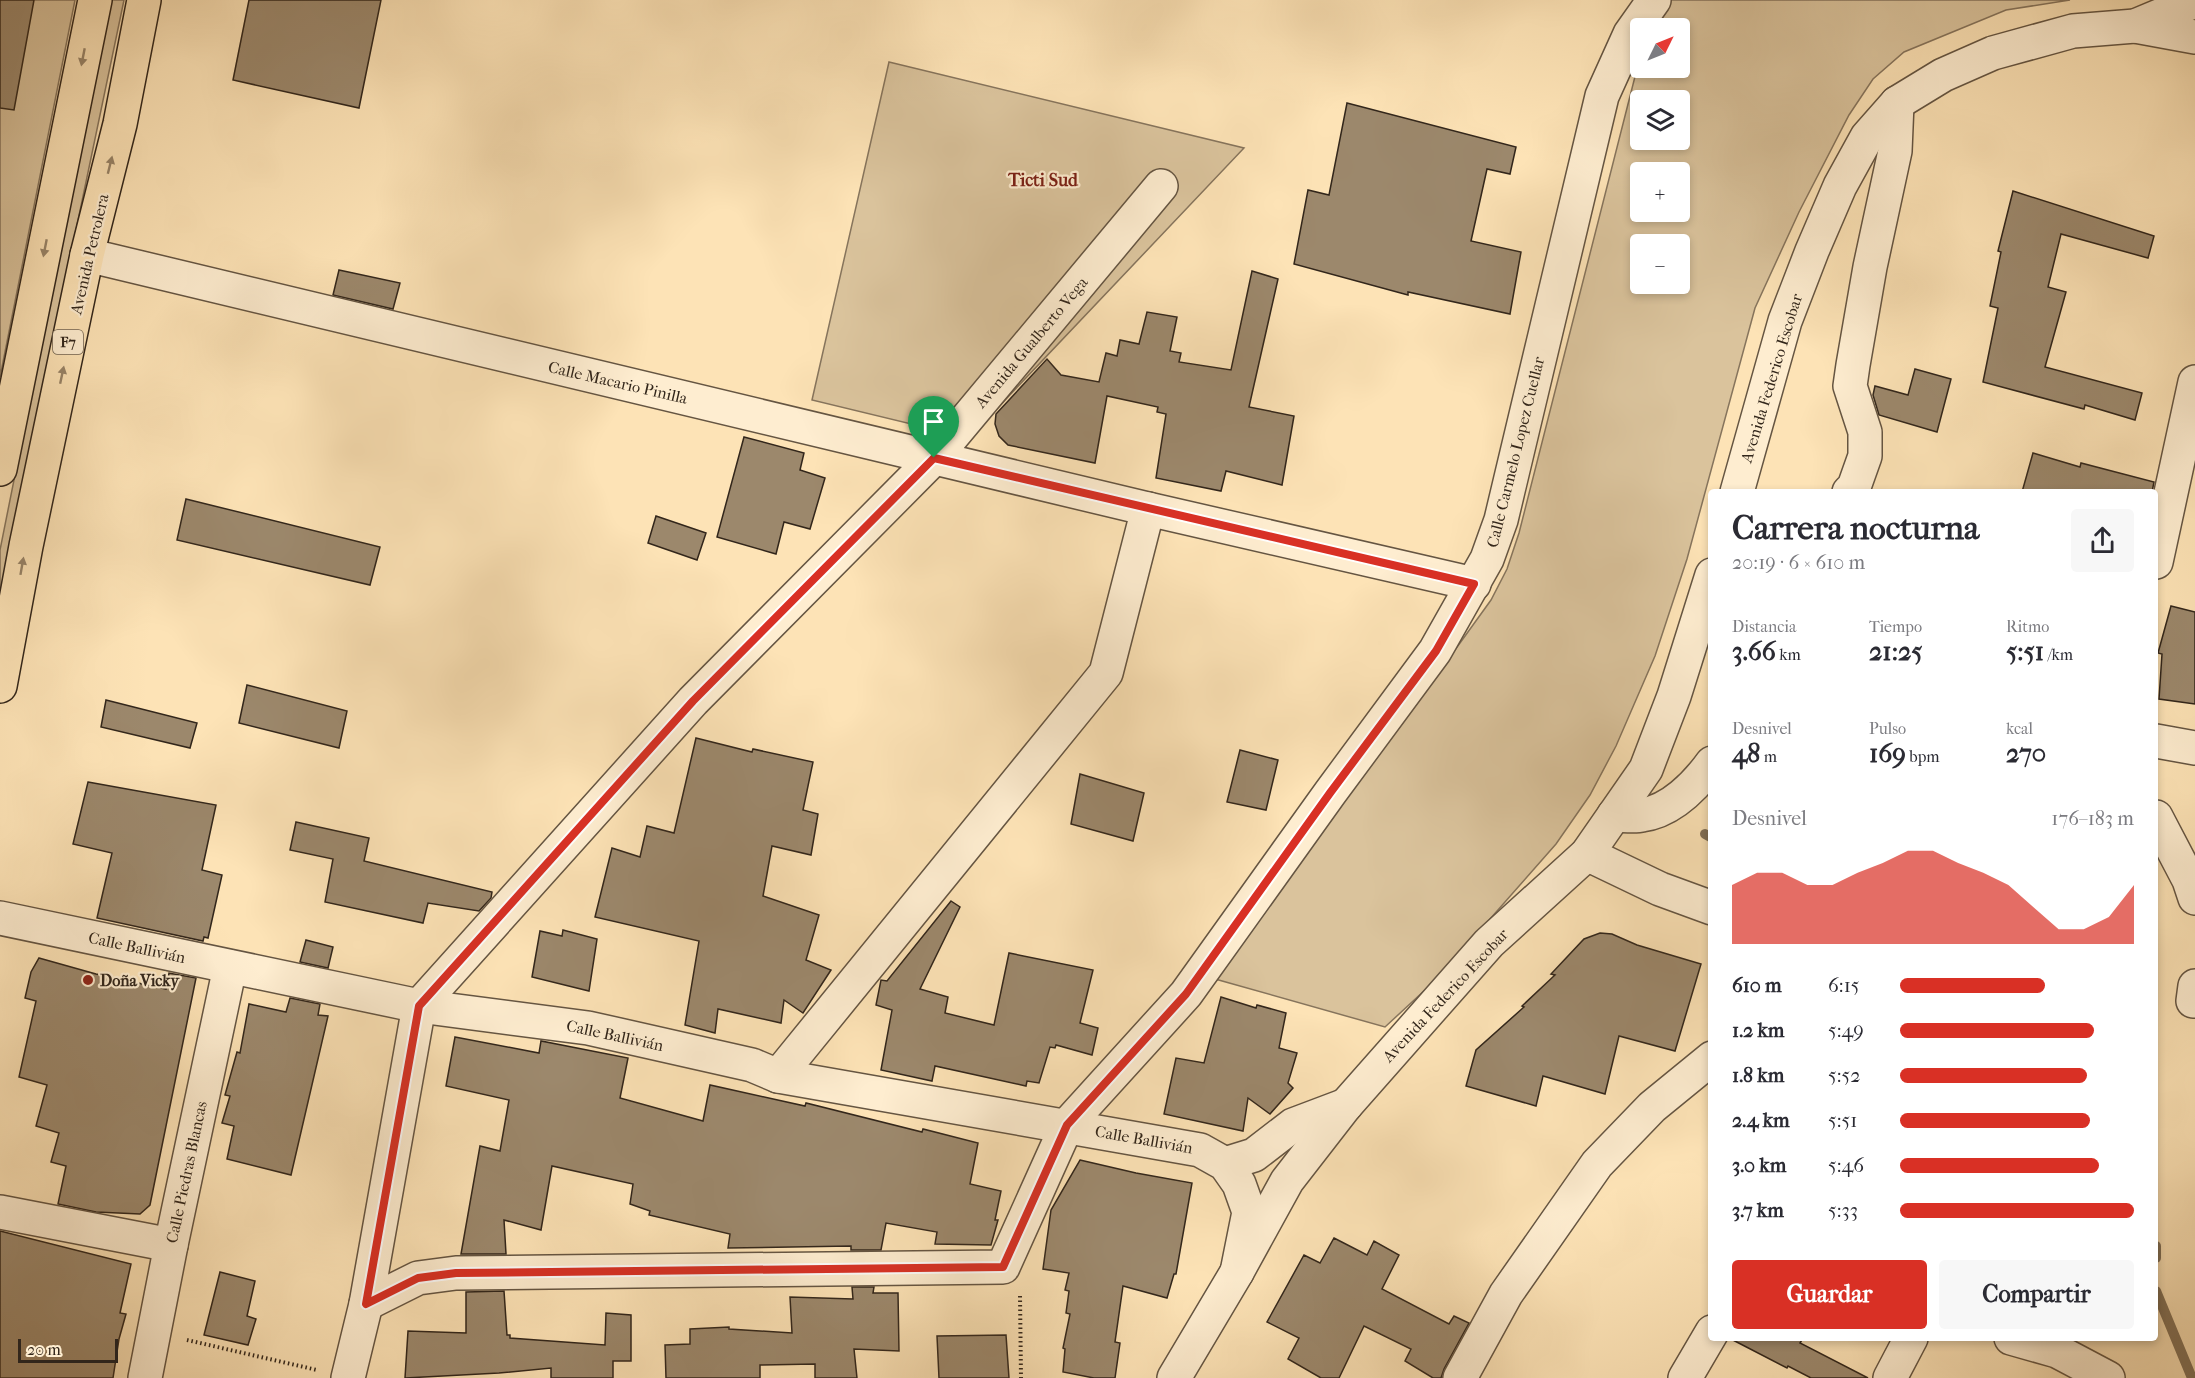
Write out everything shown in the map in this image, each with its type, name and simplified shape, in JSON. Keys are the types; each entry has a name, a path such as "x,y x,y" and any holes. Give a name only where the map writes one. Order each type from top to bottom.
{"highway":[{"name":"F7","path":"0,469 95,0"},
{"name":"Avenida Petrolera","path":"0,686 26,546 87,255 120,124 144,0"}],"street":[{"name":"Calle Carmelo Lopez Cuellar","path":"1003,1267 1067,1125 1186,994 1330,793 1436,651 1487,559 1501,520 1602,96 1630,34 1654,0"},
{"name":"Avenida Federico Escobar","path":"1738,489 1785,321 1812,251 1840,186 1867,138 1897,103 1943,75 1993,53 2073,31 2134,26 2195,1"},
{"path":"2134,26 2195,37"},
{"path":"1852,489 1864,456 1865,432 1850,386 1852,365 1895,152 1897,103"},
{"name":"Avenida Gualberto Vega","path":"419,1006 693,701 934,458 1161,186"},
{"name":"Calle Macario Pinilla","path":"87,255 1148,509 1474,584"},
{"path":"2158,553 2195,382"},
{"path":"778,1076 1106,673 1148,509"},
{"name":"Avenida Federico Escobar","path":"1174,1378 1237,1272 1287,1181 1346,1105 1489,943 1587,854 1646,769 1674,696 1708,589"},
{"path":"2158,741 2195,748"},
{"path":"1614,815 1643,815 1676,801 1708,768"},
{"path":"2158,821 2189,880 2195,898"},
{"path":"1587,854 1659,889 1708,907"},
{"name":"Calle Ballivián","path":"0,918 419,1006 588,1028 752,1065 778,1076 1200,1150 1225,1164"},
{"name":"Calle Piedras Blancas","path":"146,1378 171,1245 230,967"},
{"path":"348,1378 366,1304 419,1006"},
{"path":"1460,1378 1506,1294 1597,1164 1652,1107 1708,1061"},
{"path":"1237,1272 1249,1212 1239,1184 1225,1164 1254,1155 1293,1125 1346,1105"},
{"path":"0,1212 171,1245"},
{"path":"366,1304 418,1278 456,1273 1003,1267"},
{"path":"1685,1378 1708,1339"},
{"path":"1890,1378 1909,1341"},
{"path":"2022,1341 2057,1351 2108,1378"}],"path":[{"path":"1003,1267 1020,1294 1021,1378"},
{"path":"154,1332 348,1378"}],"shaded area":[{"path":"0,0 75,0 0,377"},
{"path":"110,0 124,0 39,407 0,607 0,550"},
{"path":"1655,0 2070,0 2006,10 1904,52 1873,79 1849,115 1799,212 1755,308 1687,559 1655,656 1616,746 1590,795 1556,844 1438,978 1385,1027 1208,977 1460,643 1491,600 1507,569 1519,533 1630,96 1630,150 1690,150 1690,90 1632,90 1635,78 1690,78 1690,18 1650,18"},
{"path":"889,62 1244,148 969,438 812,400"}],"building":[{"path":"0,0 34,0 14,110 0,108"},
{"path":"249,0 381,0 359,108 233,80"},
{"path":"1347,103 1516,147 1510,174 1487,169 1471,241 1521,252 1510,314 1408,292 1408,295 1294,264 1308,190 1329,195"},
{"path":"2013,191 2154,236 2148,258 2061,234 2048,287 2066,292 2045,367 2142,393 2135,420 2085,405 2084,409 1983,382 1998,308 1990,306 2001,252 1998,251"},
{"path":"339,270 400,283 393,309 333,295"},
{"path":"1252,271 1278,279 1249,407 1294,416 1282,485 1226,471 1221,491 1156,478 1166,414 1157,412 1158,407 1107,396 1095,463 1008,445 999,436 995,424 996,414 1047,359 1061,375 1099,382 1106,353 1117,356 1120,340 1139,344 1147,312 1177,317 1170,351 1181,353 1179,362 1231,370"},
{"path":"1915,369 1951,379 1937,432 1879,415 1873,395 1875,386 1908,395"},
{"path":"744,437 804,453 800,470 825,478 810,529 784,522 776,554 717,537"},
{"path":"2033,453 2080,467 2081,463 2154,482 2153,489 2023,489"},
{"path":"186,499 380,547 370,585 177,540"},
{"path":"656,516 706,533 697,560 648,543"},
{"path":"2171,606 2195,612 2195,704 2159,699 2162,654 2158,653"},
{"path":"247,685 347,711 339,748 239,723"},
{"path":"106,700 197,723 190,748 101,727"},
{"path":"696,738 752,752 753,749 813,762 803,810 818,814 811,855 772,846 763,896 819,915 806,960 831,970 803,1013 784,1000 781,1023 718,1009 715,1033 685,1025 699,941 595,917 612,848 640,857 647,826 674,833"},
{"path":"1240,750 1278,760 1266,810 1227,802"},
{"path":"1080,774 1144,793 1133,841 1071,824"},
{"path":"88,782 216,805 202,870 222,875 208,938 204,937 203,941 97,918 112,853 73,844"},
{"path":"296,822 369,838 364,861 492,892 491,898 479,911 428,903 423,923 325,902 333,859 290,850"},
{"path":"951,901 960,907 920,989 948,997 945,1013 994,1025 1009,953 1093,970 1080,1023 1098,1028 1092,1055 1056,1045 1055,1048 1050,1047 1039,1083 1027,1081 1026,1086 935,1066 932,1081 881,1070 892,1010 876,1005 881,980 887,981"},
{"path":"563,930 597,939 589,991 532,977 540,931 562,936"},
{"path":"1600,933 1612,934 1637,945 1701,964 1675,1051 1619,1036 1605,1094 1543,1076 1536,1106 1466,1086 1476,1050 1524,1007 1522,1006 1555,975 1551,974 1584,939"},
{"path":"306,940 333,947 328,968 300,962"},
{"path":"39,958 96,974 166,989 169,973 196,978 150,1205 140,1214 96,1212 58,1204 66,1166 51,1162 59,1133 36,1126 47,1085 19,1077 36,1001 25,998 31,972"},
{"path":"1221,997 1256,1008 1257,1005 1286,1013 1279,1048 1297,1053 1288,1083 1293,1088 1270,1114 1248,1098 1243,1131 1164,1114 1176,1058 1204,1063"},
{"path":"290,998 320,1004 318,1015 328,1016 291,1175 227,1159 234,1126 222,1123 230,1096 225,1095 237,1052 240,1053 249,1004 286,1012"},
{"path":"455,1037 539,1053 541,1041 628,1058 620,1098 703,1121 710,1085 805,1106 806,1103 922,1132 923,1129 978,1143 970,1184 1001,1191 995,1220 998,1220 991,1245 935,1244 937,1232 886,1223 881,1250 851,1250 851,1246 728,1248 730,1234 649,1215 650,1211 630,1204 633,1184 552,1166 541,1230 504,1220 506,1254 461,1254 480,1146 500,1151 509,1100 446,1086"},
{"path":"1080,1160 1192,1183 1176,1274 1174,1274 1167,1298 1123,1286 1115,1342 1120,1343 1115,1378 1094,1378 1063,1372 1065,1349 1063,1348 1070,1314 1066,1313 1069,1291 1065,1290 1069,1273 1043,1269 1051,1210"},
{"path":"0,1231 131,1264 120,1313 126,1314 119,1339 113,1378 0,1378"},
{"path":"1334,1238 1367,1255 1374,1241 1399,1255 1382,1289 1449,1324 1454,1316 1469,1323 1441,1378 1433,1378 1405,1361 1411,1349 1364,1326 1339,1378 1321,1378 1288,1359 1299,1338 1267,1322 1304,1255 1320,1263"},
{"path":"220,1272 255,1281 247,1316 256,1319 248,1345 204,1335"},
{"path":"852,1287 874,1287 873,1293 898,1293 899,1351 854,1349 857,1378 815,1378 815,1364 760,1365 760,1378 666,1378 665,1345 690,1344 690,1329 729,1327 729,1329 792,1333 790,1297 853,1299"},
{"path":"504,1291 507,1335 510,1335 510,1338 605,1345 606,1313 631,1315 631,1361 613,1361 613,1378 551,1378 551,1368 405,1378 408,1331 466,1333 466,1292"},
{"path":"1006,1335 1009,1378 939,1378 937,1336"},
{"path":"1735,1341 1801,1341 1800,1343 1868,1378 1811,1378 1788,1366 1787,1368"}],"waterway":[{"path":"2158,1296 2192,1378"}],"place":[{"name":"Doña Vicky","path":"88,980"}],"district":[{"name":"Ticti Sud","path":"1043,180"}],"route":[{"path":"934,458 1474,584 1436,651 1330,793 1186,994 1067,1125 1003,1267 456,1273 418,1278 366,1304 419,1006 693,701 934,458"}]}
